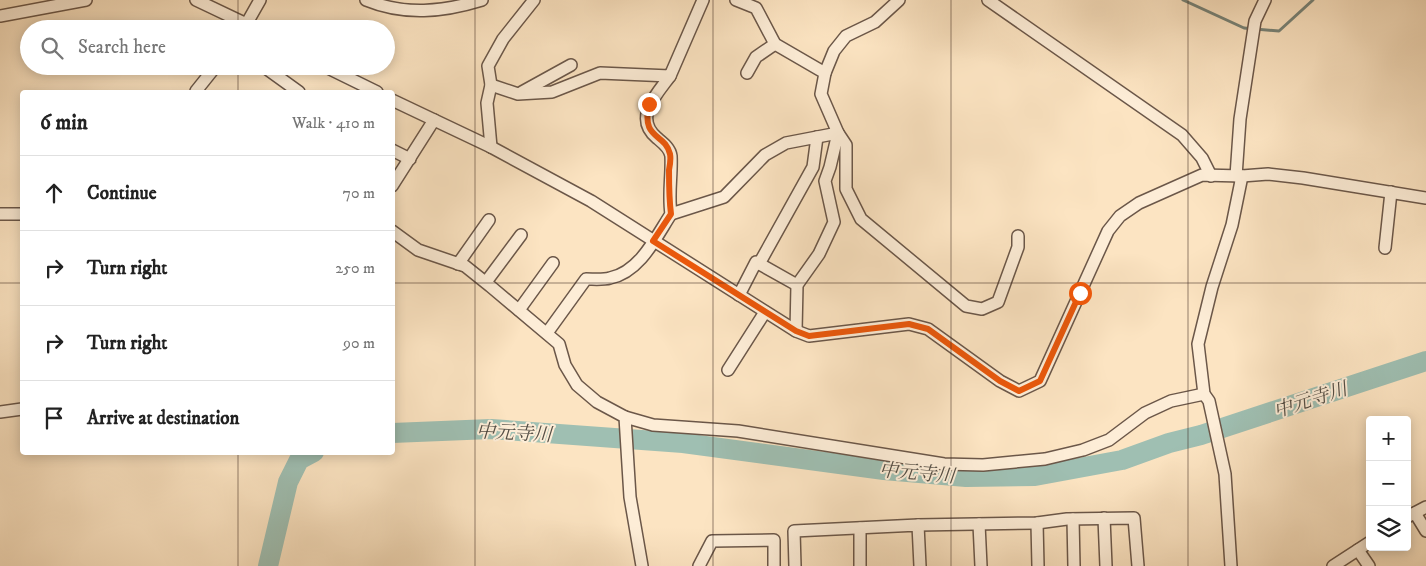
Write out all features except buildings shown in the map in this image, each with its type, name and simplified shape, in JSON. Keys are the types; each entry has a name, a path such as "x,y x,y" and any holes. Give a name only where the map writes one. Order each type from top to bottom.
{"street":[{"path":"0,16 86,0"},
{"path":"196,0 234,20"},
{"path":"249,20 260,0"},
{"path":"366,0 399,9 435,11 482,0"},
{"path":"492,147 487,103 491,84 488,66 503,39 534,0"},
{"path":"671,214 669,199 671,155 667,147 651,133 646,118 649,104 670,76 703,0"},
{"path":"736,0 756,8 776,44 825,73"},
{"path":"899,0 875,22 846,36 834,51 825,73 821,94 838,133 846,145 846,189 861,219 966,306 982,309 998,302 1018,247 1018,236"},
{"path":"988,0 1182,135 1202,158 1211,176"},
{"path":"1231,566 1225,474 1207,397 1198,344 1212,286 1232,225 1239,176 1240,119 1254,22 1265,0"},
{"path":"748,72 756,57 776,44"},
{"path":"518,94 571,65"},
{"path":"491,84 518,94 552,92 600,74 670,76"},
{"path":"197,90 209,75"},
{"path":"276,75 296,90"},
{"path":"342,75 373,90"},
{"path":"395,101 492,147 591,200 796,331 809,336 827,335 909,324 928,329 1000,381 1019,391 1040,381 1108,231 1120,216 1139,203 1202,175 1239,176 1268,174 1426,198"},
{"path":"395,182 434,120"},
{"path":"547,333 586,279 609,278 622,274 639,261 671,214 724,197 765,155 786,143 838,133"},
{"path":"796,331 796,285 819,254 834,222 825,181 838,133"},
{"path":"759,264 814,167 817,137"},
{"path":"395,152 410,159"},
{"path":"1385,248 1391,192"},
{"path":"0,214 20,214"},
{"path":"458,264 489,220"},
{"path":"395,233 418,250 465,266 486,282 559,344 566,365 577,385 625,422 738,431 944,464 984,465 1045,459 1083,450 1109,440 1145,413 1170,401 1207,397"},
{"path":"486,282 521,235"},
{"path":"738,295 756,262 796,285"},
{"path":"519,310 553,263"},
{"path":"728,370 765,312"},
{"path":"0,412 20,409"},
{"path":"625,422 630,497 642,566"},
{"path":"1426,506 1411,515 1426,531"},
{"path":"1104,518 1106,566"},
{"path":"699,566 712,541 774,540 773,564 795,562 794,531 1134,518 1138,566"},
{"path":"1073,519 1074,566"},
{"path":"1037,523 1038,566"},
{"path":"979,524 981,566"},
{"path":"918,525 920,566"},
{"path":"860,528 860,566"},
{"path":"1333,566 1366,545"},
{"path":"1358,550 1369,566"}],"waterway":[{"path":"1183,0 1244,28 1279,31 1313,0"},
{"name":"中元寺川","path":"395,433 491,429 683,443 884,470 966,477 1035,476 1122,460 1169,443 1201,435 1426,361"},
{"name":"中元寺川","path":"268,566 288,482 299,460 308,455"}],"route":[{"path":"649,104 646,118 651,133 667,147 671,155 669,199 671,214 653,241 796,331 809,336 827,335 909,324 928,329 1000,381 1019,391 1040,381 1080,293"}]}
